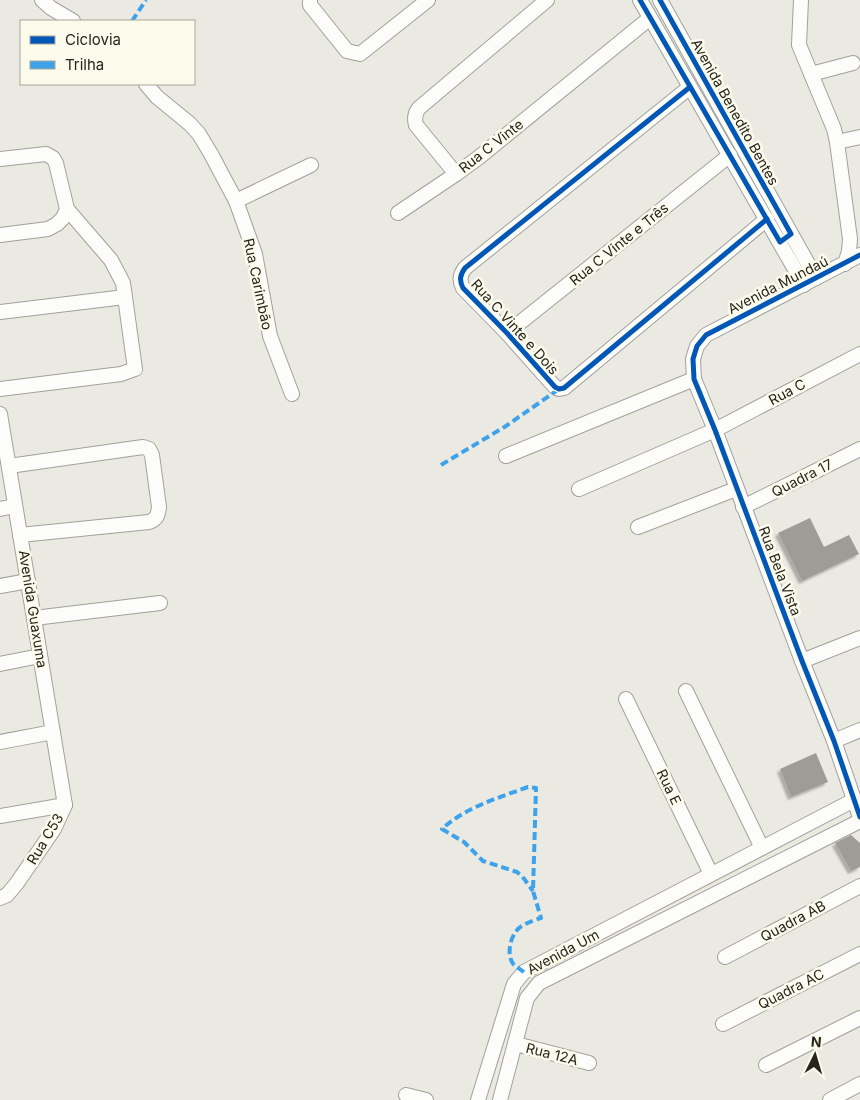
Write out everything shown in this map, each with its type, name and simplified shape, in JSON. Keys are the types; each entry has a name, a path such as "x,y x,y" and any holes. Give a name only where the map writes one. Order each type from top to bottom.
{"street":[{"path":"42,0 70,20"},
{"path":"310,0 310,6 347,50 360,54 428,0"},
{"name":"Rua C Vinte","path":"548,0 416,112 414,121 416,125 456,174 650,18"},
{"name":"Avenida Benedito Bentes","path":"640,0 767,219 810,281"},
{"name":"Avenida Benedito Bentes","path":"660,0 810,281"},
{"path":"801,0 799,45 834,129 837,142 850,239 845,264"},
{"path":"811,74 853,63"},
{"name":"Rua Carimbão","path":"147,85 157,97 190,124 199,134 212,154 236,201 255,254 270,336 292,394"},
{"name":"Rua C Vinte e Dois","path":"690,87 465,268 461,273 460,281 463,288 507,332 555,388 560,389 564,388 767,219"},
{"path":"837,142 860,137"},
{"path":"0,159 46,154 56,162 67,209 112,260 123,283 135,369 121,374 0,389"},
{"name":"Rua C Vinte e Três","path":"507,332 730,155"},
{"path":"236,201 311,165"},
{"path":"398,213 456,174"},
{"path":"0,235 48,229 58,224 67,209"},
{"name":"Avenida Mundaú","path":"706,335 860,255"},
{"path":"0,312 125,297"},
{"name":"Rua Bela Vista","path":"706,335 697,346 693,359 694,379 834,741 860,817"},
{"name":"Rua C","path":"579,489 715,430 860,354"},
{"path":"506,456 694,379"},
{"name":"Avenida Guaxuma","path":"0,414 65,805"},
{"path":"9,466 143,447 149,450 152,455 159,507 158,515 154,520 20,536"},
{"name":"Quadra 17","path":"743,507 860,449"},
{"path":"638,527 736,489"},
{"path":"0,509 15,506"},
{"path":"0,586 28,580"},
{"path":"34,618 160,603"},
{"path":"802,661 860,638"},
{"path":"0,664 40,656"},
{"path":"686,691 762,848"},
{"name":"Rua E","path":"626,699 717,871"},
{"path":"834,741 860,730"},
{"path":"0,742 53,732"},
{"name":"Avenida Um","path":"478,1100 514,984 524,972 854,800"},
{"name":"Rua C53","path":"0,816 65,805"},
{"name":"Rua C53","path":"0,898 8,895 17,883 54,829 65,805"},
{"name":"Avenida Um","path":"500,1100 527,998 539,984 860,821"},
{"path":"842,830 860,832"},
{"path":"717,871 732,886"},
{"name":"Quadra AB","path":"725,957 860,886"},
{"name":"Quadra AC","path":"723,1024 860,954"},
{"path":"766,1065 860,1018"},
{"name":"Rua 12A","path":"516,1044 589,1063"},
{"path":"830,1100 860,1084"},
{"path":"406,1095 426,1100"}],"building":[{"path":"810,518 824,547 849,535 859,554 802,581 778,533"},
{"path":"816,753 828,782 791,797 780,769"},
{"path":"851,835 860,843 860,867 851,871 835,843"}],"marked path":[{"path":"133,20 146,0"},
{"path":"441,465 506,426 559,389"},
{"path":"524,972 512,962 510,947 515,932 518,929 527,923 541,918 533,891 536,788 528,787 483,804 451,821 442,829 464,842 483,861 517,872 533,891"}],"cycle path":[{"path":"640,0 780,242 791,234 660,0"},
{"path":"690,87 465,268 461,278 463,288 507,333 555,387 559,389 564,388 767,219"},
{"path":"860,255 706,335 697,346 693,359 694,379 834,741 860,817"}]}
